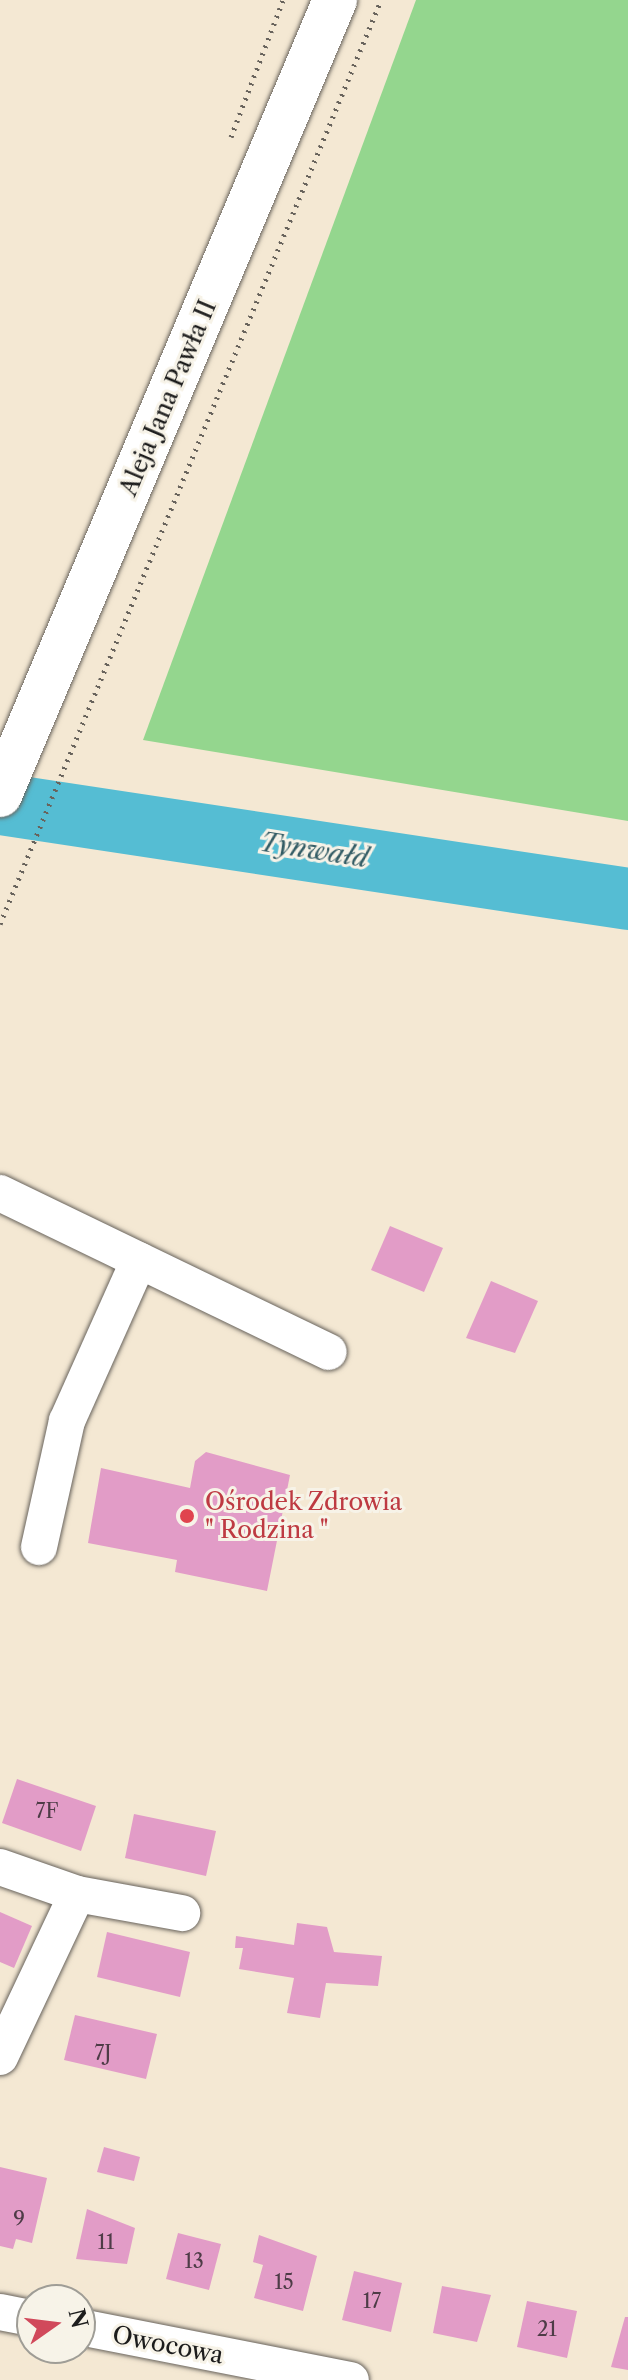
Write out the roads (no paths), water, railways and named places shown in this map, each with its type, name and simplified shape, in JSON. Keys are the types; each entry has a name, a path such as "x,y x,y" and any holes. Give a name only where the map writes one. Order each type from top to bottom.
{"main road":[{"name":"Aleja Jana Pawła II","path":"0,795 335,0"}],"street":[{"path":"0,1193 329,1352"},
{"path":"39,1547 67,1421 139,1260"},
{"path":"0,1867 77,1894 182,1913"},
{"path":"0,2057 77,1894"},
{"name":"Owocowa","path":"96,2330 351,2380"}],"waterway":[{"name":"Tynwałd","path":"0,804 628,899"}],"place":[{"name":"Ośrodek Zdrowia \" Rodzina \"","path":"187,1516"}]}
